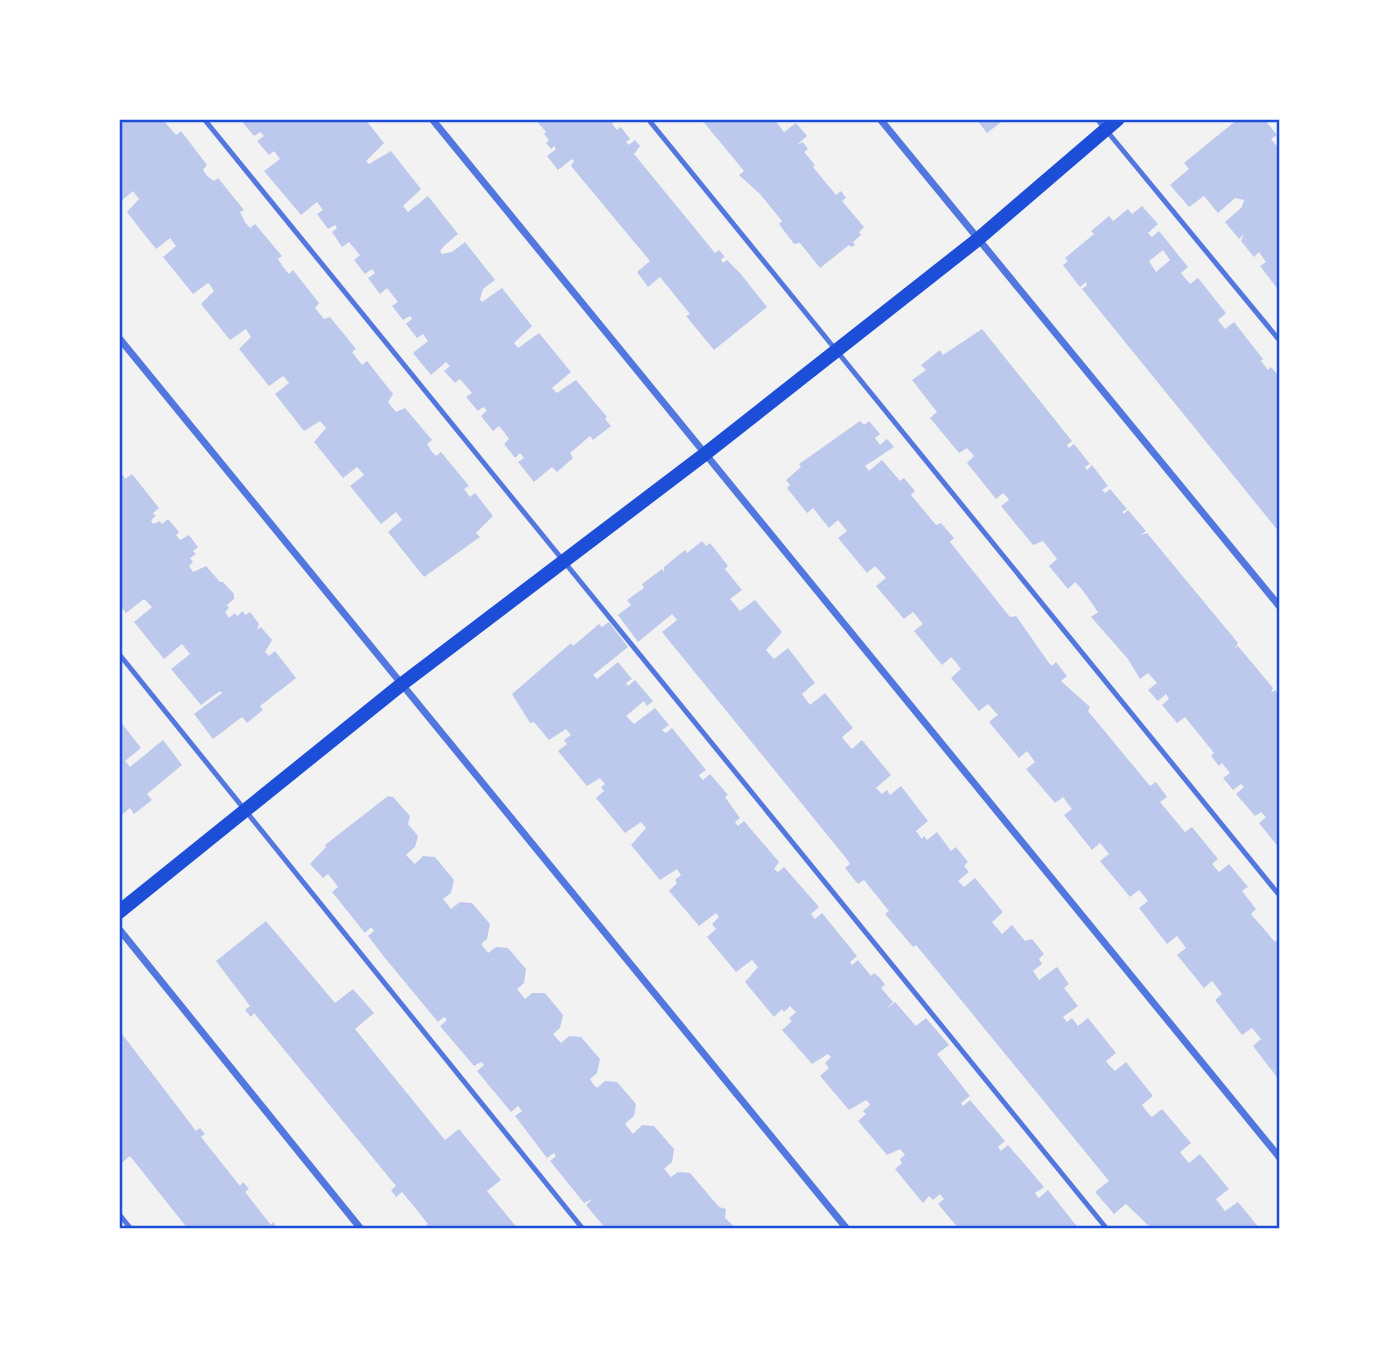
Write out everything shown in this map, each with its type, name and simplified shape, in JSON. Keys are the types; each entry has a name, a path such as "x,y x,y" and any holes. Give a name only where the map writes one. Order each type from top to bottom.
{"main road":[{"path":"119,912 402,684 705,454 977,240 1101,124 1118,119"}],"street":[{"path":"432,119 1280,1158"},
{"path":"880,119 1280,607"},
{"path":"119,338 847,1229"},
{"path":"119,929 361,1229"}],"lane":[{"path":"204,119 1107,1229"},
{"path":"648,119 1280,896"},
{"path":"1101,124 1280,341"},
{"path":"119,654 583,1229"},
{"path":"119,1214 131,1229"}],"building":[{"path":"119,119 167,119 164,121 176,135 181,131 207,165 203,170 207,176 214,181 218,178 244,210 240,212 245,222 250,228 255,224 282,256 278,259 283,267 289,274 293,270 319,303 315,308 319,313 324,319 330,317 356,349 352,352 362,365 367,361 393,394 388,402 396,412 405,408 432,440 427,444 432,452 436,456 441,452 469,486 464,489 470,497 475,493 493,516 476,533 480,537 424,577 388,532 402,520 396,512 381,524 350,486 364,475 357,467 343,478 314,442 326,428 320,421 304,431 275,394 289,383 286,379 283,376 269,386 239,349 251,337 246,329 230,340 201,304 214,291 210,285 208,283 193,294 163,257 176,246 170,238 156,249 127,212 139,199 133,191 119,203"},
{"path":"247,119 365,119 384,143 366,161 369,164 391,151 421,189 403,206 408,212 428,196 458,234 440,251 442,254 452,252 465,242 495,280 483,289 480,299 482,302 502,288 532,326 514,343 518,348 539,333 571,372 552,388 557,393 576,380 607,417 605,419 611,426 593,440 590,436 570,453 573,458 557,472 552,467 534,482 518,462 524,458 520,453 515,458 504,444 509,439 504,432 499,426 493,431 481,416 487,410 483,407 478,411 466,397 472,393 460,379 455,383 444,371 450,366 446,362 431,375 413,353 428,341 423,334 417,338 406,324 412,319 410,316 403,320 392,306 398,302 387,288 380,294 368,278 375,273 372,269 365,274 354,260 360,255 349,242 342,247 332,232 337,228 335,225 328,229 317,214 323,210 317,202 301,215 264,171 280,159 274,151 269,155 257,141 264,136 260,132 254,136 243,123"},
{"path":"535,119 613,119 615,121 612,124 617,130 621,127 630,139 626,142 629,145 635,140 640,146 634,154 715,253 719,250 725,257 721,259 723,263 727,260 740,273 767,307 714,350 686,316 690,314 660,277 648,287 637,272 650,261 571,166 574,161 572,159 558,170 547,156 556,149 554,146 551,149 546,143 549,140 544,134 546,132"},
{"path":"701,119 774,119 784,132 796,123 807,136 797,145 803,142 808,149 804,152 815,165 813,167 836,195 841,191 846,198 842,201 864,227 859,232 861,235 853,242 855,245 849,245 820,268 800,243 794,244 779,224 782,221 760,194 739,175 744,171"},
{"path":"976,119 1005,119 987,133"},
{"path":"1238,119 1264,119 1277,135 1271,139 1280,150 1280,292 1260,266 1266,262 1259,252 1254,257 1241,241 1244,234 1239,239 1225,222 1242,207 1244,200 1235,198 1218,213 1204,196 1189,207 1170,185 1189,169 1184,163"},
{"path":"1142,206 1158,224 1148,233 1152,237 1159,231 1188,267 1181,273 1190,284 1198,278 1226,313 1218,320 1225,329 1234,322 1263,359 1261,361 1268,370 1271,367 1280,378 1280,533 1082,289 1087,285 1086,282 1080,287 1063,265 1068,261 1065,258 1094,234 1091,231 1109,216 1113,221 1128,209 1132,214","holes":["1163,250 1170,260 1156,272 1149,261"]},
{"path":"982,329 1072,441 1067,445 1069,448 1074,444 1090,464 1085,467 1087,470 1092,465 1108,486 1102,490 1105,493 1110,489 1127,509 1122,512 1124,514 1128,510 1146,531 1141,535 1147,533 1238,643 1235,649 1238,646 1273,688 1271,693 1275,690 1280,696 1280,849 1259,823 1266,817 1261,812 1255,816 1236,794 1244,787 1241,784 1233,790 1223,778 1230,773 1222,763 1219,766 1211,756 1214,753 1185,717 1177,723 1162,705 1169,699 1166,694 1158,701 1148,690 1157,683 1148,673 1140,679 1128,659 1091,617 1098,612 1081,588 1075,582 1068,589 1049,566 1057,559 1043,541 1033,545 1001,506 1009,500 1007,497 1003,493 996,499 967,463 974,456 967,448 959,453 930,418 937,412 912,380 926,370 921,365 940,350 943,355"},
{"path":"860,421 864,425 869,421 880,434 875,438 880,445 887,439 894,447 865,466 869,471 882,460 900,481 904,478 915,491 911,495 936,525 941,523 954,538 950,542 1010,617 1016,616 1049,663 1052,666 1056,662 1067,676 1061,681 1090,707 1088,711 1150,786 1156,782 1167,797 1160,802 1185,832 1192,827 1218,859 1212,864 1219,872 1229,864 1248,887 1242,891 1256,909 1251,914 1275,942 1280,938 1280,1081 1253,1046 1261,1039 1252,1028 1242,1035 1215,1000 1222,994 1212,981 1204,988 1177,955 1186,948 1177,936 1167,944 1139,908 1148,901 1139,890 1130,897 1100,861 1109,854 1100,843 1092,850 1064,815 1072,809 1063,797 1055,803 1026,769 1035,762 1027,751 1019,758 989,722 998,715 988,704 979,711 951,678 961,669 955,661 951,657 942,665 914,631 923,624 913,612 904,619 876,586 886,578 875,566 867,573 838,538 847,531 838,520 829,528 813,508 807,513 787,488 790,485 786,480 801,467 799,464"},
{"path":"132,474 159,508 153,513 156,516 151,520 153,524 160,521 162,524 168,519 179,532 176,535 180,540 189,535 198,547 193,551 196,554 190,558 193,562 189,566 193,572 206,566 223,582 234,594 234,599 227,605 229,608 225,612 229,618 235,613 237,616 243,611 245,615 250,612 259,624 257,630 261,627 272,640 265,652 269,656 275,651 296,678 260,706 263,710 247,723 242,717 213,739 194,714 222,693 220,691 201,705 171,669 190,654 182,644 164,659 134,622 152,607 144,599 126,613 119,604 119,478 123,475 125,479"},
{"path":"702,541 706,546 710,543 728,566 725,569 742,590 730,599 740,611 755,600 782,632 766,650 774,659 788,648 815,683 802,694 810,705 825,693 853,728 842,737 845,741 852,749 862,740 891,775 876,788 882,794 887,790 890,795 901,786 928,821 916,831 922,839 924,836 927,840 937,832 951,851 956,847 968,862 964,866 969,872 958,881 964,887 975,878 1003,912 992,922 1002,934 1012,925 1025,941 1032,939 1044,954 1039,959 1042,964 1033,971 1039,980 1057,967 1069,984 1064,988 1078,1006 1063,1017 1067,1022 1072,1018 1078,1026 1088,1018 1116,1053 1106,1061 1110,1066 1115,1071 1126,1062 1153,1096 1142,1105 1147,1112 1152,1117 1162,1109 1191,1143 1180,1152 1183,1156 1189,1163 1200,1154 1229,1189 1216,1199 1225,1211 1238,1202 1260,1229 1152,1229 1126,1204 1114,1214 1095,1192 1109,1181 916,945 913,947 885,914 889,911 864,880 858,884 845,868 850,864 846,858 662,632 677,620 672,614 638,642 618,615 631,605 627,600 644,588 642,584 662,569 664,572 664,567 685,550 687,553"},
{"path":"609,622 628,647 593,675 597,679 618,662 632,679 626,683 628,686 635,680 653,701 647,706 644,701 626,716 634,724 655,708 669,725 662,730 666,733 672,728 706,770 699,775 701,778 703,780 710,774 728,795 725,797 740,818 735,822 738,826 744,821 779,862 774,869 778,872 784,867 819,907 811,914 815,919 822,913 857,956 850,962 852,965 858,960 871,976 874,973 880,978 885,985 881,988 893,1002 887,1009 895,1002 916,1026 926,1018 949,1045 937,1054 970,1096 961,1103 963,1106 970,1100 1005,1141 998,1147 1001,1151 1008,1145 1044,1187 1035,1193 1037,1196 1039,1198 1048,1190 1079,1229 959,1229 938,1204 944,1199 940,1194 933,1200 929,1196 923,1203 895,1169 902,1163 900,1159 905,1155 900,1149 887,1155 858,1121 866,1114 863,1111 869,1103 866,1100 849,1110 820,1076 829,1068 825,1063 831,1057 828,1054 812,1064 782,1030 792,1021 789,1018 796,1012 790,1006 774,1017 745,982 758,967 752,960 736,972 707,937 716,929 712,924 719,917 716,913 699,926 669,891 681,875 677,869 660,880 631,845 646,828 641,822 625,833 596,798 604,791 601,787 605,784 600,778 587,786 558,751 567,744 564,740 571,735 566,729 549,740 534,722 530,723 512,694 571,643 573,646 599,624 602,627"},
{"path":"119,720 141,748 125,761 130,767 163,740 182,765 147,794 152,800 134,814 130,808 119,817"},
{"path":"388,796 393,797 410,816 408,824 418,836 415,847 406,855 415,864 423,856 435,857 454,880 451,893 443,899 451,909 460,902 472,903 490,924 487,939 481,944 488,953 496,947 508,948 526,969 524,983 517,989 525,999 532,993 545,993 563,1015 560,1028 553,1034 561,1043 569,1036 581,1037 600,1059 597,1073 590,1079 593,1084 597,1088 605,1081 617,1082 636,1104 634,1116 625,1124 633,1134 642,1125 654,1126 674,1149 672,1162 664,1169 671,1177 678,1172 690,1173 719,1207 726,1209 725,1218 737,1229 606,1229 586,1205 592,1199 584,1203 550,1161 556,1156 554,1153 547,1158 515,1116 522,1111 518,1106 511,1112 477,1071 484,1065 481,1062 474,1066 440,1026 447,1020 444,1017 438,1022 385,958 368,936 374,931 371,927 365,933 332,892 338,887 336,884 328,874 323,878 310,864 325,845"},
{"path":"266,921 335,1003 353,989 374,1013 355,1029 445,1140 459,1129 501,1180 487,1191 518,1229 423,1229 428,1224 402,1192 396,1197 391,1190 396,1186 254,1013 251,1017 245,1010 250,1006 216,961"},
{"path":"119,1030 196,1131 200,1128 205,1134 201,1137 240,1186 243,1182 249,1189 245,1192 271,1225 273,1222 278,1229 188,1229 130,1156 119,1165"}]}
